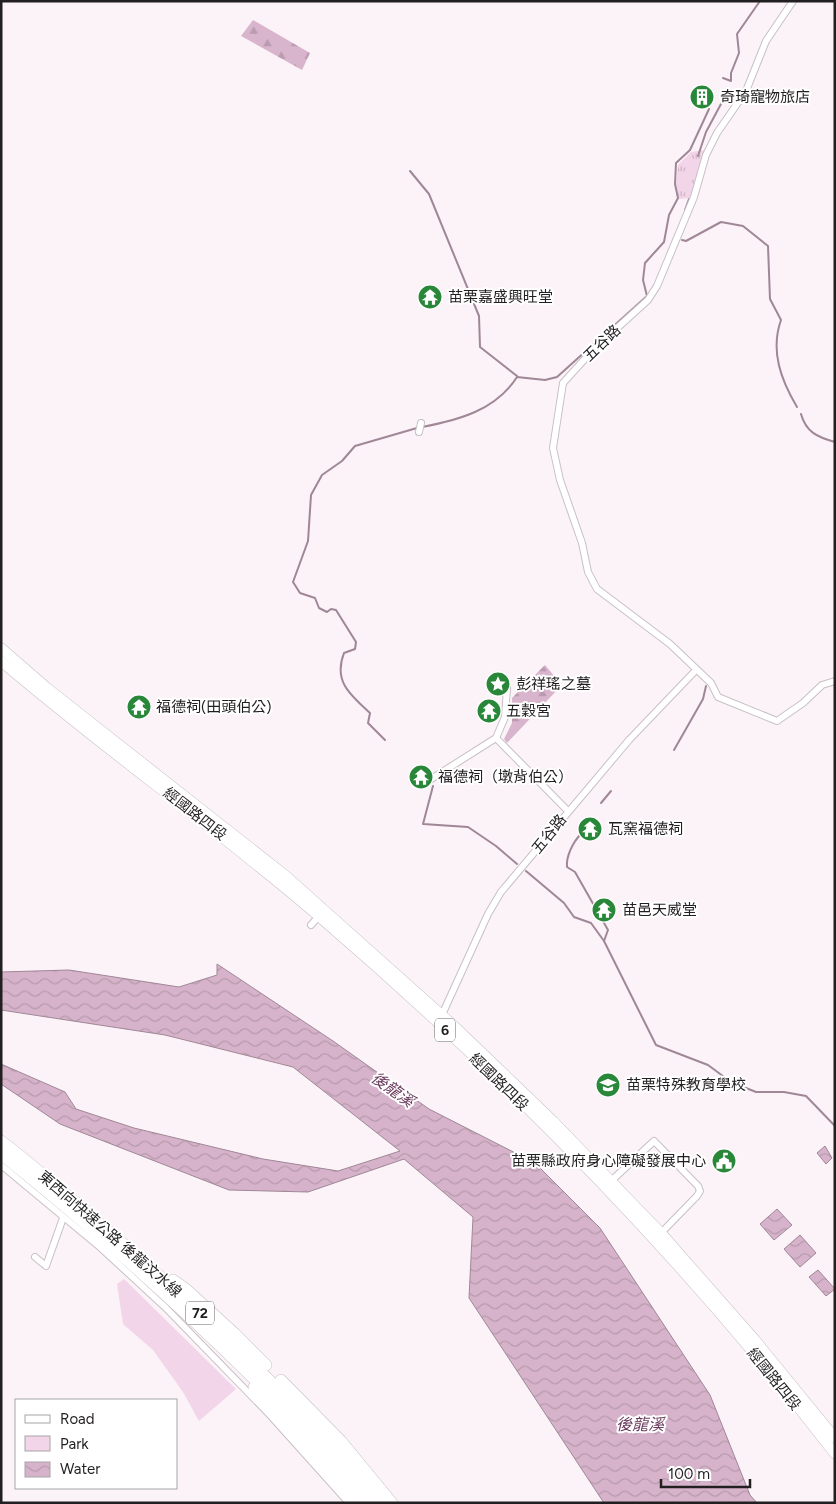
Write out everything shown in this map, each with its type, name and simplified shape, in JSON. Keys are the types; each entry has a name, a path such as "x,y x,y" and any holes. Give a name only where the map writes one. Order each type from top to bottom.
{"highway":[{"name":"東西向快速公路 後龍汶水線","path":"1,1141 156,1273 266,1375 335,1449 381,1503"},
{"name":"東西向快速公路 後龍汶水線","path":"1,1154 164,1291 279,1402 371,1503"},
{"path":"156,1273 187,1290 236,1334 341,1442 392,1503"},
{"path":"164,1291 175,1308 248,1380 359,1503"}],"main road":[{"name":"經國路四段","path":"1,648 134,766"},
{"name":"經國路四段","path":"1,661 40,694 134,766 236,835 553,1121 611,1181 658,1236 835,1454"},
{"name":"經國路四段","path":"440,1019 546,1127 658,1236 755,1340 835,1438"}],"street":[{"name":"五谷路","path":"793,1 766,41 746,91 717,133 706,155 694,196 657,286 648,300 592,350 564,384 554,431 553,448 560,480 582,543 588,572 597,589 670,644 711,683 718,697 777,721 803,703 822,685 835,681"},
{"path":"419,432 421,422"},
{"name":"五谷路","path":"440,1019 488,914 501,892 629,740 696,670"},
{"path":"428,781 496,738 505,717 507,688"},
{"path":"496,738 568,811"},
{"path":"310,926 321,913"},
{"path":"611,1181 654,1141 668,1154 700,1191 658,1236"},
{"path":"1,1165 62,1214 63,1218 101,1248 166,1308 270,1415 349,1503"},
{"path":"35,1257 46,1266 63,1218"}],"green space":[{"path":"253,20 310,53 302,70 241,36"},
{"path":"704,150 691,198 679,199 676,185 678,165 691,152"},
{"path":"545,665 560,683 559,688 507,743 504,739 512,723 512,698"},
{"path":"124,1279 236,1389 199,1421 183,1392 153,1350 123,1324 117,1284"}],"water":[{"name":"後龍溪","path":"217,964 333,1041 429,1109 535,1163 600,1228 710,1395 750,1495 757,1503 604,1503 469,1298 473,1217 404,1159 308,1192 229,1190 60,1124 1,1084 1,1064 65,1092 76,1109 134,1128 263,1159 338,1171 400,1151 293,1067 165,1035 1,1010 1,972 69,970 179,987 217,975"},
{"path":"825,1146 832,1158 826,1164 817,1153"},
{"path":"777,1209 792,1225 774,1240 760,1224"},
{"path":"800,1235 816,1253 800,1267 784,1249"},
{"path":"818,1270 835,1289 826,1296 809,1277"}],"waterway":[{"path":"723,78 731,81 731,73 739,53 737,34 760,1"},
{"path":"698,156 706,132 729,89"},
{"path":"422,427 476,412 498,398 517,377 545,380 557,377 647,296 643,280 645,263 664,242 669,215 678,198 675,184 676,163 690,150 709,109"},
{"path":"410,171 429,194 479,316 480,347 517,376"},
{"path":"685,210 689,199"},
{"path":"682,240 686,241 721,222 743,226 768,246 770,299 781,320 778,332 777,354 782,376 797,407"},
{"path":"801,414 806,425 813,433 835,442"},
{"path":"385,740 368,723 370,713 350,693 342,680 341,663 344,653 355,649 356,642 336,610 331,609 327,612 319,608 315,598 300,593 293,582 308,541 311,495 322,475 342,461 355,446 417,428"},
{"path":"674,750 703,699 706,686"},
{"path":"433,786 423,824 468,827 496,846 517,864"},
{"path":"601,803 611,791"},
{"path":"581,834 571,849 567,867 575,872 608,930 604,941"},
{"path":"526,871 564,903 574,917 591,923 604,941 656,1045 708,1065 731,1082 756,1092 784,1092 806,1096 835,1126"}],"place":[{"name":"奇琦寵物旅店","path":"702,97"},
{"name":"苗栗嘉盛興旺堂","path":"430,297"},
{"name":"彭祥瑤之墓","path":"498,684"},
{"name":"福德祠(田頭伯公)","path":"139,707"},
{"name":"五穀宮","path":"489,711"},
{"name":"福德祠（墩背伯公）","path":"421,777"},
{"name":"瓦窯福德祠","path":"590,829"},
{"name":"苗邑天威堂","path":"604,910"},
{"name":"苗栗特殊教育學校","path":"608,1085"},
{"name":"苗栗縣政府身心障礙發展中心","path":"724,1161"}]}
